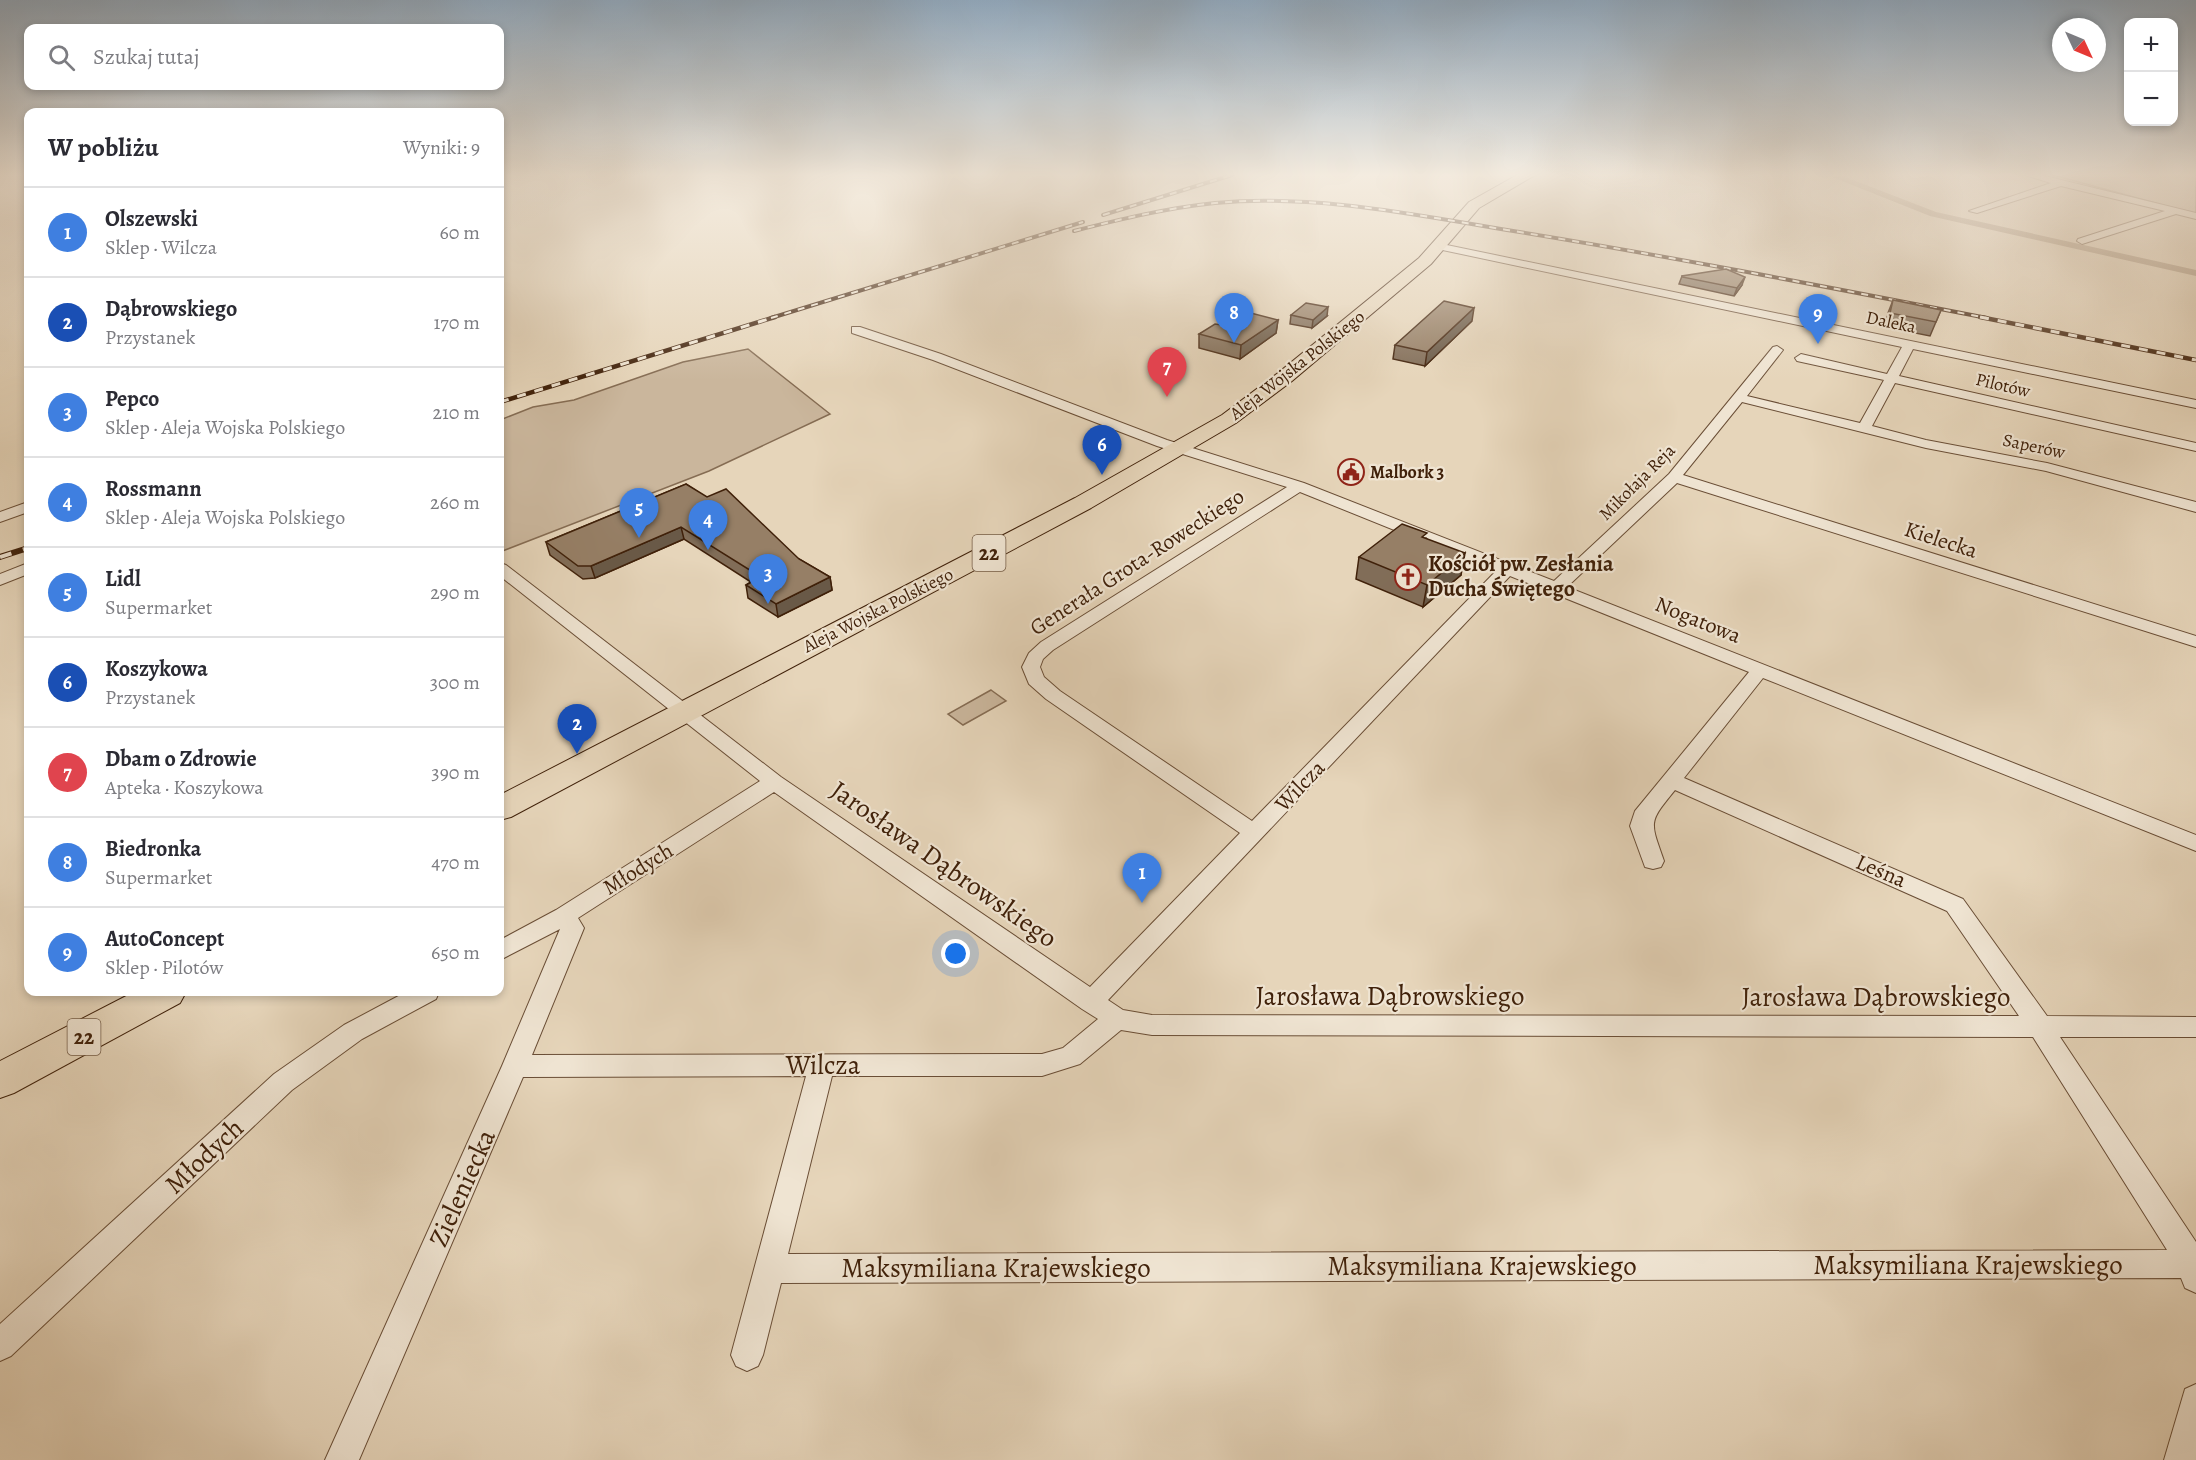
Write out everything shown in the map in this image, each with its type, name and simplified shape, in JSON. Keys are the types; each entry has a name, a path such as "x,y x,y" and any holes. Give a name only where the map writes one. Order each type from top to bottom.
{"main road":[{"name":"Aleja Wojska Polskiego","path":"504,807 961,567 1229,419 1285,377 1392,290 1440,243"},
{"name":"22","path":"0,1081 159,996"}],"street":[{"name":"Daleka","path":"1437,246 2196,404"},
{"name":"Nogatowa","path":"856,330 938,357 1180,448 1299,486 2196,843"},
{"path":"1737,397 1864,428 1910,344"},
{"name":"Mikołaja Reja","path":"1556,588 1674,477 1777,350"},
{"name":"Pilotów","path":"1801,358 2196,447"},
{"name":"Saperów","path":"1864,428 1926,444 2047,467 2196,507"},
{"name":"Kielecka","path":"1674,477 2196,642"},
{"name":"Generała Grota-Roweckiego","path":"1255,833 1053,695 1036,680 1031,667 1035,657 1047,646 1299,486"},
{"path":"0,517 24,508"},
{"name":"Wilcza","path":"1091,1002 1507,569"},
{"path":"0,580 24,570"},
{"name":"Jarosława Dąbrowskiego","path":"504,571 774,782 1117,1019 1152,1025 2196,1027"},
{"path":"1653,861 1641,826 1646,811 1760,670"},
{"name":"Leśna","path":"1671,780 1955,905 2040,1027 2194,1271"},
{"name":"Młodych","path":"504,949 564,916 774,782"},
{"name":"Zieleniecka","path":"342,1460 515,1066 572,928 564,916"},
{"name":"Młodych","path":"0,1345 283,1082 353,1032 419,996"},
{"name":"Wilcza","path":"515,1066 1042,1065 1071,1056 1117,1019"},
{"path":"747,1355 822,1065"},
{"name":"Maksymiliana Krajewskiego","path":"771,1269 2194,1271"},
{"path":"2181,1460 2196,1400"}],"shaded area":[{"path":"748,349 830,414 709,471 504,550 504,418 533,407 574,400 683,362"},
{"path":"991,690 1006,701 963,725 948,714"}],"building":[{"path":"1726,269 1745,277 1737,288 1682,277 1682,276"},
{"path":"1893,300 1941,310 1936,322 1890,313"},
{"path":"1444,301 1474,308 1427,352 1395,345"},
{"path":"1306,303 1328,307 1313,320 1291,315"},
{"path":"1243,311 1278,320 1241,345 1199,334 1215,324 1222,325"},
{"path":"686,484 707,497 726,489 799,559 830,577 776,604 746,585 761,577 681,527 591,566 578,566 546,542"},
{"path":"1402,524 1427,533 1422,537 1465,553 1427,585 1359,557"}],"waterway":[{"path":"2063,243 2196,273"}],"railway":[{"path":"771,318 1014,243"},
{"path":"1586,243 1987,318"},
{"path":"504,401 775,317"},
{"path":"1980,317 2196,360"},
{"path":"0,557 24,549"}],"place":[{"name":"Biedronka","path":"1234,343"},
{"name":"AutoConcept","path":"1818,344"},
{"name":"Dbam o Zdrowie","path":"1167,397"},
{"name":"Malbork 3","path":"1351,472"},
{"name":"Koszykowa","path":"1102,475"},
{"name":"Lidl","path":"639,538"},
{"name":"Rossmann","path":"708,550"},
{"name":"Kościół pw. Zesłania Ducha Świętego","path":"1408,577"},
{"name":"Pepco","path":"768,604"},
{"name":"Dąbrowskiego","path":"577,754"},
{"name":"Olszewski","path":"1142,903"}]}
